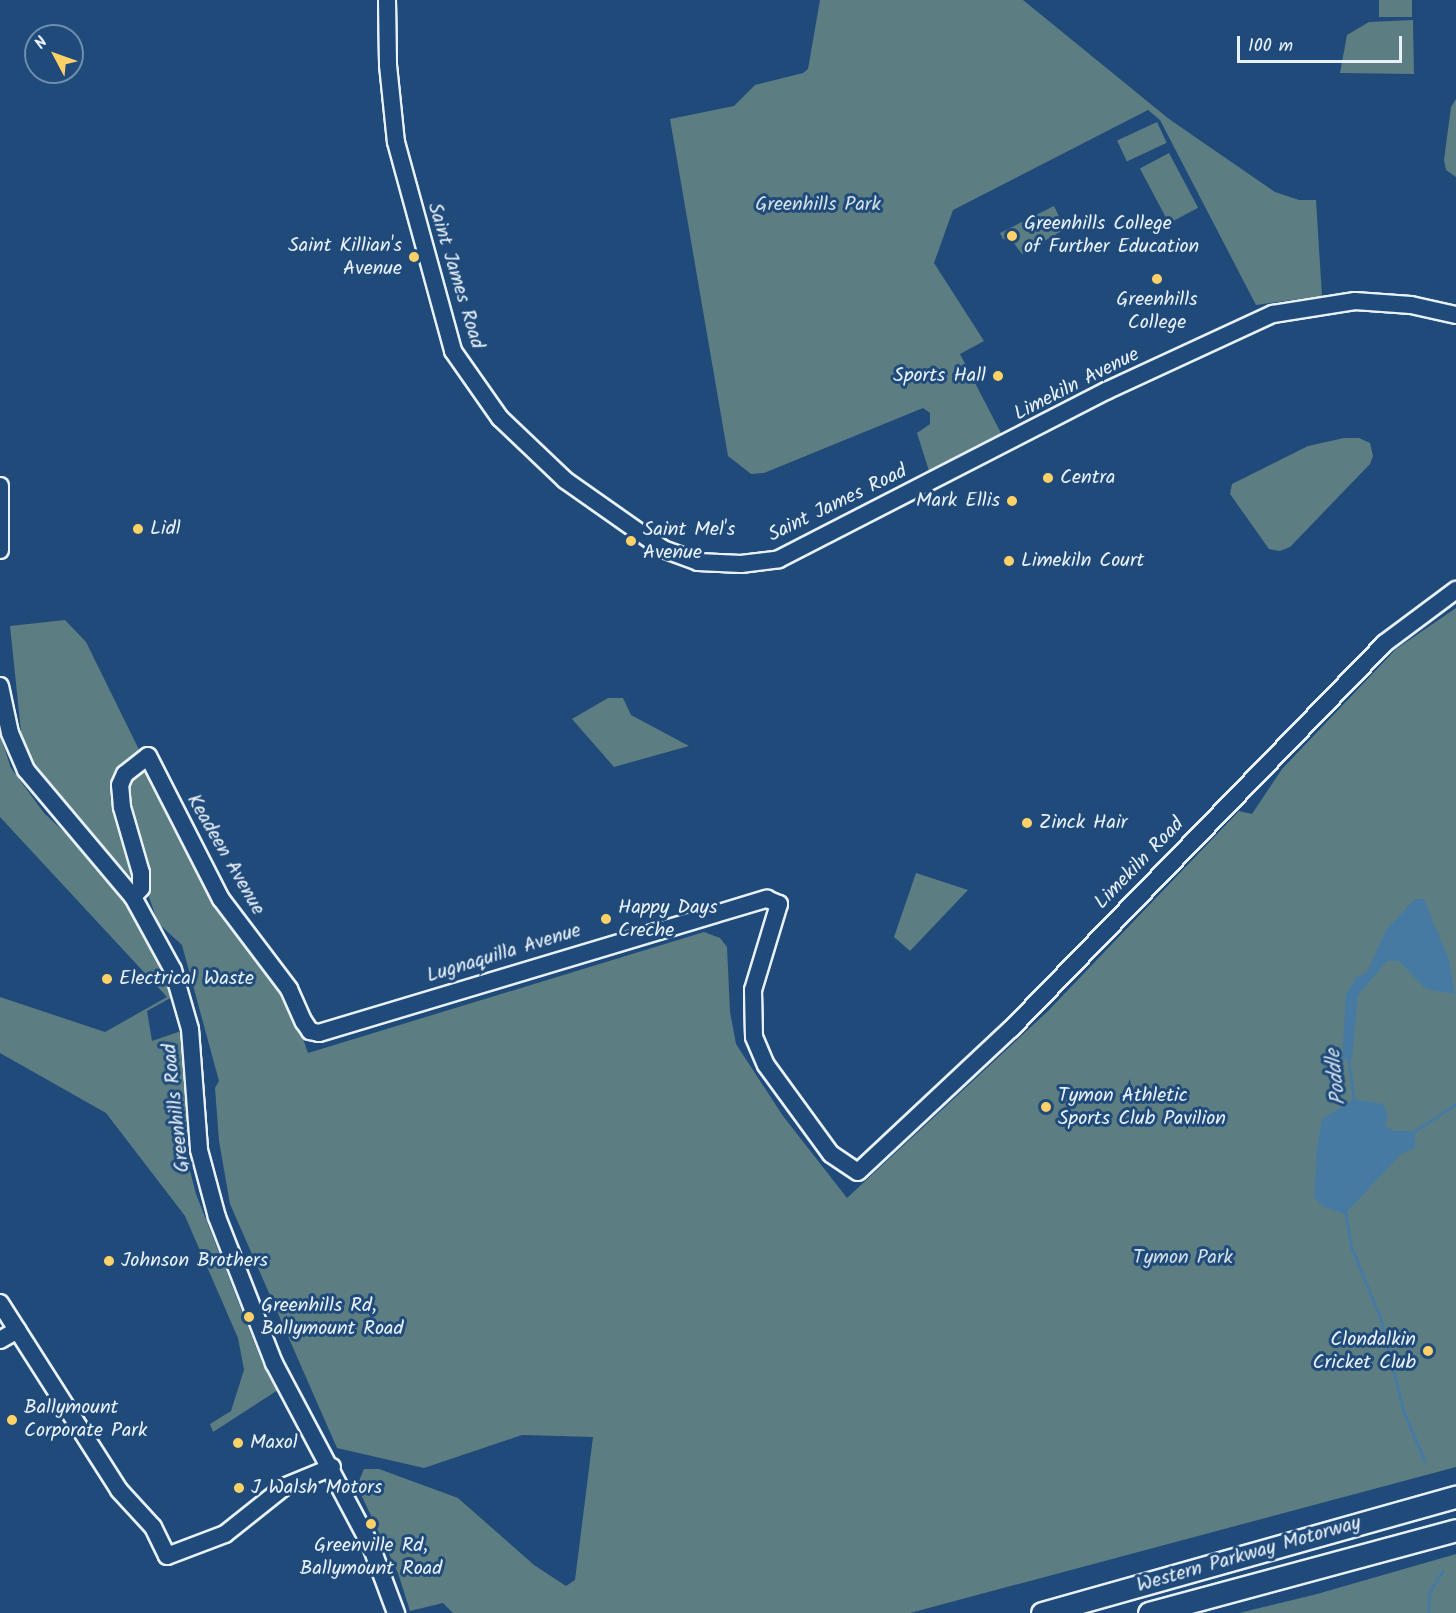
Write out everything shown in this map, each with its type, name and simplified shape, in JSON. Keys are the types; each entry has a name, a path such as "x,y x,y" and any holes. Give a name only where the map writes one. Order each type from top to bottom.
{"highway":[{"name":"Western Parkway Motorway","path":"1042,1613 1456,1497"},
{"name":"Western Parkway Motorway","path":"1149,1613 1456,1530"}],"street":[{"name":"Saint James Road","path":"387,0 388,65 396,142 453,351 500,418 541,459 596,504 663,549 699,562 718,565 779,559 936,481"},
{"name":"Limekiln Avenue","path":"936,481 1106,391 1274,314 1355,300 1411,305 1456,315"},
{"path":"0,486 0,550"},
{"name":"Limekiln Road","path":"779,904 753,990 753,1036 766,1065 831,1154 858,1172 1011,1029 1377,650 1456,590"},
{"name":"Greenhills Road","path":"0,686 10,733 26,770 133,897 155,932 183,998 194,1051 199,1150 217,1217 274,1363 332,1467 371,1546 396,1613"},
{"name":"Keadeen Avenue","path":"133,897 141,888 141,873 122,807 120,785 125,774 148,756 221,899 289,989 310,1031"},
{"name":"Lugnaquilla Avenue","path":"310,1031 319,1033 767,899 779,904"},
{"path":"0,1303 119,1490 153,1527 167,1556 225,1534 284,1487 332,1467"},
{"path":"0,1340 17,1330"}],"green space":[{"name":"Greenhills Park","path":"820,0 1023,0 1169,119 1275,192 1299,200 1316,200 1322,296 1256,305 1160,120 1148,110 953,210 934,263 984,341 960,354 1002,435 929,471 917,433 930,424 930,413 923,408 764,473 751,474 728,456 670,119 734,106 755,85 803,73 808,69"},
{"path":"1379,0 1412,0 1412,17 1379,17"},
{"path":"1413,20 1414,74 1340,73 1347,35 1369,22"},
{"path":"1456,99 1456,177 1446,170 1444,160 1451,107"},
{"path":"1157,122 1167,143 1127,161 1117,141"},
{"path":"1169,153 1198,208 1169,223 1140,168"},
{"path":"1054,206 1065,229 1022,254 1013,242 1003,239 1000,233"},
{"path":"1344,438 1359,438 1370,443 1373,456 1370,464 1290,547 1280,551 1269,549 1230,494 1232,484 1308,446"},
{"name":"Tymon Park","path":"1456,608 1456,1467 910,1613 453,1613 443,1603 410,1611 398,1573 357,1486 364,1469 379,1469 458,1498 534,1565 566,1586 575,1580 593,1437 522,1435 424,1468 337,1448 230,1204 219,1141 215,1088 219,1081 182,945 158,923 149,897 42,779 22,741 10,626 65,620 86,642 151,774 289,998 308,1053 704,932 720,938 727,947 730,1012 736,1044 783,1116 847,1198 1048,1011 1239,811 1252,814 1282,769 1396,649"},
{"path":"608,698 623,698 631,715 689,746 614,767 572,719"},
{"path":"0,735 11,768 44,813 79,846 137,920 160,959 174,996 147,1011 152,1041 181,1031 186,1061 187,1159 196,1194 263,1365 278,1390 213,1432 210,1424 231,1411 244,1370 238,1338 185,1216 106,1113 0,1053 0,997 105,1032 167,997 0,817"},
{"path":"916,873 968,890 910,951 894,937"},
{"path":"1456,1554 1456,1613 1239,1613 1317,1594"}],"water":[{"path":"1415,899 1424,899 1449,960 1455,994 1426,989 1399,961 1387,961 1358,995 1352,1059 1342,1059 1346,994 1356,978 1367,972 1386,930"},
{"path":"1354,1099 1383,1104 1388,1116 1385,1125 1393,1131 1415,1131 1415,1148 1401,1154 1345,1214 1324,1207 1314,1197 1317,1149 1322,1119"}],"waterway":[{"name":"Poddle","path":"1348,1058 1354,1102"},
{"name":"Poddle","path":"1413,1132 1456,1104"},
{"name":"Poddle","path":"1345,1211 1352,1249 1381,1320 1403,1410 1425,1462"},
{"name":"Poddle","path":"1428,1613 1429,1593 1442,1571"}],"place":[{"name":"Greenhills College of Further Education","path":"1012,236"},
{"name":"Saint Killian's Avenue","path":"414,257"},
{"name":"Greenhills College","path":"1157,279"},
{"name":"Sports Hall","path":"998,376"},
{"name":"Centra","path":"1048,478"},
{"name":"Mark Ellis","path":"1012,501"},
{"name":"Lidl","path":"138,529"},
{"name":"Saint Mel's Avenue","path":"631,541"},
{"name":"Limekiln Court","path":"1009,561"},
{"name":"Zinck Hair","path":"1027,823"},
{"name":"Happy Days Creche","path":"606,919"},
{"name":"Electrical Waste","path":"107,979"},
{"name":"Tymon Athletic Sports Club Pavilion","path":"1046,1107"},
{"name":"Johnson Brothers","path":"109,1261"},
{"name":"Greenhills Rd, Ballymount Road","path":"249,1317"},
{"name":"Clondalkin Cricket Club","path":"1428,1351"},
{"name":"Ballymount Corporate Park","path":"12,1420"},
{"name":"Maxol","path":"238,1443"},
{"name":"J Walsh Motors","path":"239,1488"},
{"name":"Greenville Rd, Ballymount Road","path":"371,1524"}]}
